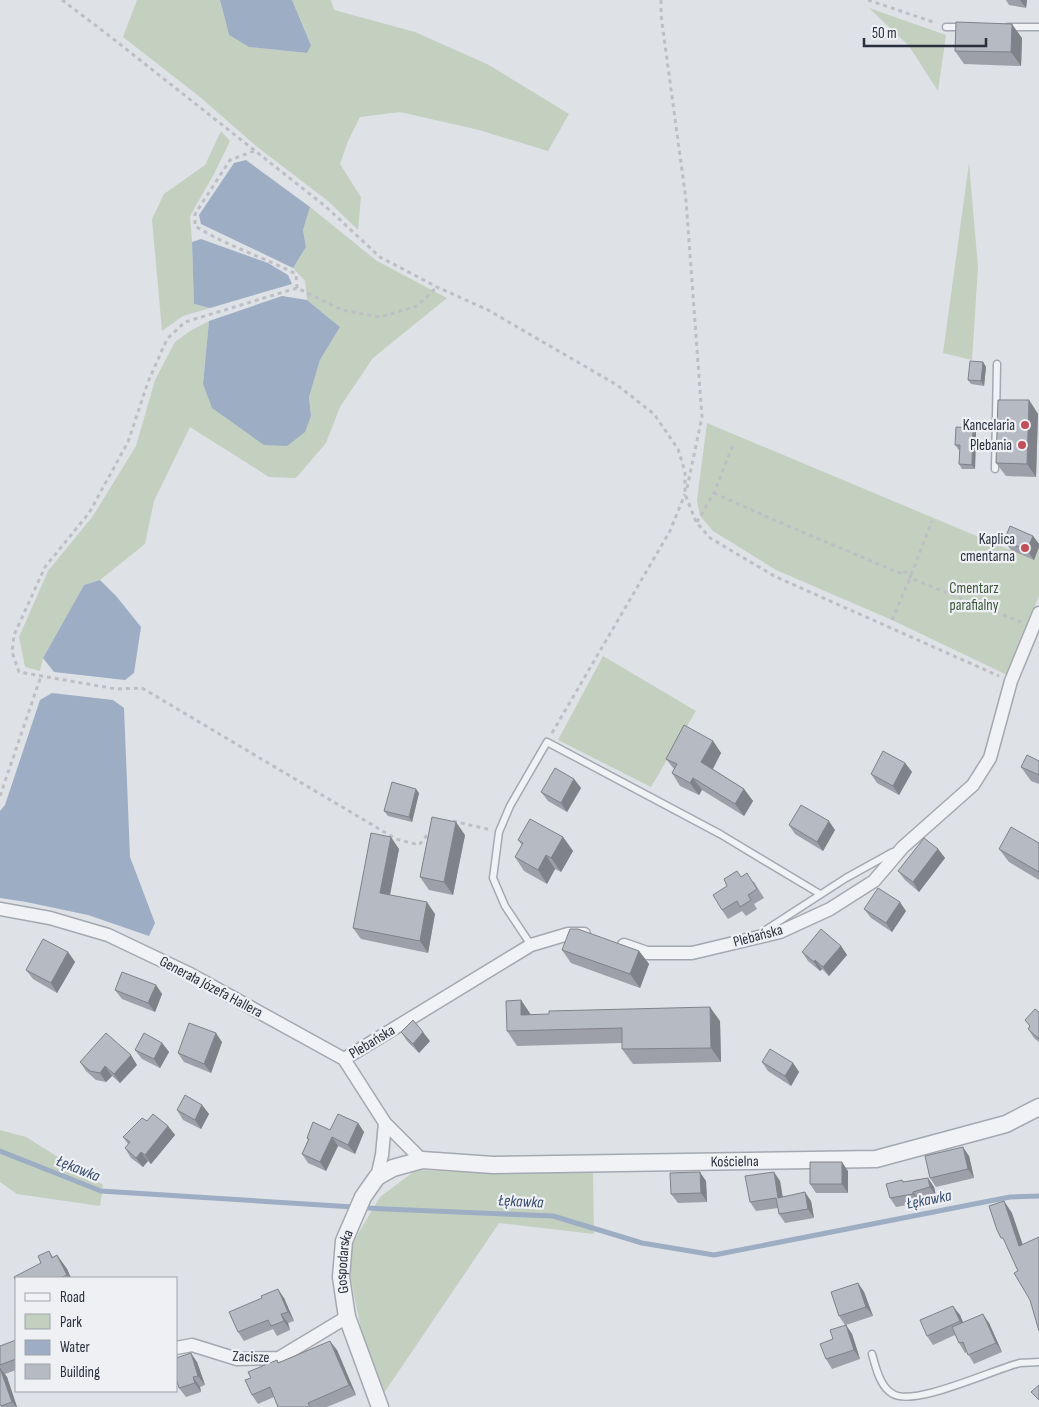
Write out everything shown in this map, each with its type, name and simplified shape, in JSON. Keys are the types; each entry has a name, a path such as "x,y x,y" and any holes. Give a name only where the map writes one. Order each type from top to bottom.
{"street":[{"name":"Plebańska","path":"611,941 647,953 692,953 780,932 830,909 874,881 903,847 973,785 990,758 1011,681 1039,613"},
{"name":"Generała Józefa Hallera","path":"0,909 50,918 108,935 190,974 344,1059 385,1123 422,1160"},
{"name":"Plebańska","path":"344,1059 531,945 568,934 593,934"},
{"name":"Kościelna","path":"376,1177 393,1168 422,1160 493,1165 876,1159 1006,1124 1039,1107"},
{"path":"376,1177 382,1155 385,1123"},
{"name":"Gospodarska","path":"376,1177 363,1197 344,1241 341,1277 347,1317 380,1407"},
{"name":"Zacisze","path":"178,1348 192,1345 237,1359 278,1358 347,1317"}],"lane":[{"path":"946,27 974,27"},
{"path":"1002,27 1039,27"},
{"path":"995,469 997,364"},
{"path":"531,945 505,906 493,878 498,832 510,806 546,742 720,834 820,894"},
{"path":"751,939 846,878 903,847"},
{"path":"872,1354 881,1381 894,1395 910,1397 961,1384 1020,1363 1039,1362"}],"path":[{"path":"62,0 325,206 380,257 437,287 488,310 618,385 654,414 678,449 685,472 685,494 696,522 710,538 776,577 1011,681"},
{"path":"546,742 670,531 685,494 702,417 686,200 661,15 661,0"},
{"path":"868,0 946,27"},
{"path":"255,151 230,160 195,214 196,226 210,235 269,260 296,274 297,288"},
{"path":"433,828 419,845 396,839 142,688 116,688 19,672 12,652 14,635 45,567 89,512 128,442 148,382 167,339 185,322 297,288 342,310 380,317 417,306 437,287"},
{"path":"696,522 714,493 733,444"},
{"path":"714,493 902,574 904,572 1026,624"},
{"path":"892,620 932,521"},
{"path":"0,796 42,676"},
{"path":"451,821 498,832"}],"green space":[{"path":"137,0 220,0 229,35 249,47 306,53 311,44 292,0 331,0 334,10 415,32 489,65 569,114 548,151 479,130 400,112 360,117 348,141 340,164 361,197 358,230 328,201 256,146 200,97 123,37"},
{"path":"869,8 946,35 938,91 909,46"},
{"path":"221,131 230,141 190,216 194,304 210,308 183,316 162,331 152,219 164,194 205,165"},
{"path":"969,163 978,267 972,360 943,353"},
{"path":"310,207 377,261 447,298 373,358 340,407 326,443 296,478 269,477 190,427 154,501 145,544 100,580 84,585 43,658 40,671 25,667 19,637 48,571 93,516 136,446 155,380 175,342 209,321 203,384 311,416 309,397 320,360 340,327 307,300 305,281 293,268 306,247 303,230"},
{"name":"Cmentarz parafialny","path":"707,423 1010,550 1039,545 1039,596 1007,675 892,620 776,570 713,531 700,516 697,500"},
{"path":"603,656 696,711 651,787 558,740"},
{"path":"0,1130 26,1137 103,1185 100,1206 17,1194 0,1182"},
{"path":"593,1169 594,1234 499,1223 384,1393 361,1329 350,1275 352,1244 380,1197 416,1170 496,1173"}],"water":[{"path":"220,0 292,0 311,45 307,53 249,47 229,35"},
{"path":"246,160 310,207 303,230 306,247 293,268 201,224 199,215 234,163"},
{"path":"201,239 268,263 288,275 292,284 210,308 194,304 192,242"},
{"path":"282,296 307,300 340,327 320,360 309,397 311,416 305,432 287,446 264,445 212,408 203,384 209,321"},
{"path":"100,580 117,597 141,627 134,673 125,680 54,672 43,658 84,585"},
{"path":"52,693 113,700 124,708 130,857 155,923 149,936 88,915 0,898 0,811 5,805 40,700"}],"building":[{"path":"956,22 1012,24 1011,52 955,51"},
{"path":"970,361 983,362 981,381 968,380"},
{"path":"998,400 1029,400 1027,464 996,463"},
{"path":"956,427 973,428 972,465 959,464 960,445 955,445"},
{"path":"1010,526 1033,536 1027,550 1004,541"},
{"path":"684,725 713,741 701,762 744,789 735,804 693,778 690,783 672,773 677,764 666,759"},
{"path":"883,751 905,763 893,786 871,774"},
{"path":"1027,755 1039,761 1039,775 1021,767"},
{"path":"555,768 574,779 561,803 541,792"},
{"path":"392,782 416,789 409,817 384,811"},
{"path":"801,805 829,821 817,842 789,825"},
{"path":"432,817 456,822 444,882 420,877"},
{"path":"530,819 563,837 551,858 546,855 538,870 515,857 523,843 518,840"},
{"path":"1011,827 1039,843 1039,872 999,849"},
{"path":"371,833 391,837 380,893 427,902 420,941 353,928"},
{"path":"924,838 938,849 913,882 898,871"},
{"path":"737,871 741,877 747,873 757,889 748,895 751,900 740,907 737,901 722,910 713,895 727,886 724,879"},
{"path":"878,888 900,902 886,923 864,909"},
{"path":"570,929 578,929 639,951 630,974 562,950"},
{"path":"821,929 841,946 823,967 802,952"},
{"path":"43,939 68,952 51,983 26,970"},
{"path":"122,972 156,985 148,1003 115,990"},
{"path":"521,1000 521,1015 549,1014 549,1011 710,1007 711,1048 622,1049 622,1028 507,1031 506,1001"},
{"path":"1035,1009 1039,1012 1039,1039 1028,1029 1030,1026 1025,1020"},
{"path":"413,1020 423,1032 413,1044 401,1032"},
{"path":"189,1023 216,1033 204,1064 178,1053"},
{"path":"106,1033 131,1055 114,1074 105,1066 100,1073 90,1071 80,1062"},
{"path":"144,1033 162,1043 154,1059 135,1050"},
{"path":"770,1049 793,1063 785,1076 762,1062"},
{"path":"185,1095 202,1105 195,1120 177,1110"},
{"path":"153,1114 168,1126 145,1155 141,1152 136,1158 125,1148 130,1142 123,1137 142,1118 147,1121"},
{"path":"338,1114 358,1123 348,1145 332,1137 320,1162 302,1154 309,1139 307,1138 313,1122 330,1130"},
{"path":"963,1147 968,1169 930,1178 925,1156"},
{"path":"810,1162 842,1162 842,1184 810,1184"},
{"path":"700,1172 701,1193 671,1194 670,1173"},
{"path":"774,1172 778,1198 805,1192 808,1209 779,1214 776,1198 750,1202 745,1176"},
{"path":"928,1178 930,1187 913,1192 913,1194 890,1198 886,1184 902,1180 903,1182"},
{"path":"1004,1201 1019,1246 1039,1237 1039,1331 1030,1300 1014,1273 1018,1271 1003,1238 1001,1238 997,1230 989,1206"},
{"path":"49,1251 52,1258 57,1255 67,1275 62,1277 15,1277 15,1279 14,1277 41,1263 38,1256"},
{"path":"858,1283 866,1307 839,1316 831,1292"},
{"path":"278,1289 288,1312 281,1314 284,1321 271,1326 268,1320 238,1332 229,1312"},
{"path":"953,1306 960,1321 927,1336 920,1320"},
{"path":"983,1314 996,1343 968,1355 963,1342 959,1343 952,1327"},
{"path":"846,1325 854,1350 826,1359 820,1344 833,1339 830,1330"},
{"path":"15,1340 15,1359 0,1365 0,1346"},
{"path":"330,1341 349,1385 308,1403 310,1407 278,1407 270,1387 252,1395 245,1380 251,1378 248,1372 277,1360 278,1363"},
{"path":"191,1353 198,1376 193,1377 195,1383 179,1388 178,1357"},
{"path":"0,1368 12,1402 1,1406 0,1404"},
{"path":"1039,1385 1039,1400 1031,1392"}],"waterway":[{"name":"Łękawka","path":"0,1151 101,1191 385,1209 553,1216 642,1243 714,1255 1010,1197 1039,1196"}],"place":[{"name":"Kancelaria","path":"1025,425"},
{"name":"Plebania","path":"1022,445"},
{"name":"Kaplica cmentarna","path":"1025,548"}]}
